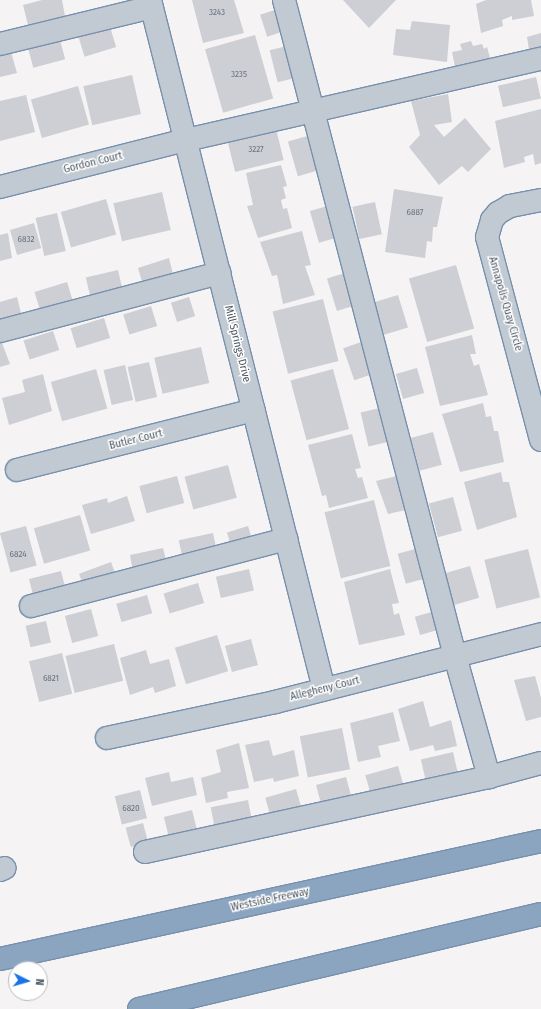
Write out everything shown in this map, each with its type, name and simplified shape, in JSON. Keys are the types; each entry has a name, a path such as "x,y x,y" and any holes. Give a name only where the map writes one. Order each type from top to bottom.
{"highway":[{"name":"Westside Freeway","path":"0,959 541,841"},
{"path":"139,1009 541,914"}],"street":[{"path":"284,0 455,656 489,777"},
{"path":"0,44 151,4"},
{"name":"Mill Springs Drive","path":"151,4 324,689"},
{"name":"Gordon Court","path":"0,187 186,140 541,59"},
{"name":"Annapolis Quay Circle","path":"541,200 510,206 498,213 492,220 487,237 541,440"},
{"path":"0,331 219,273"},
{"name":"Butler Court","path":"17,470 254,410"},
{"path":"31,606 286,539"},
{"name":"Allegheny Court","path":"107,738 324,689 541,634"},
{"path":"145,852 489,777 541,763"}],"building":[{"path":"42,0 62,0 65,16 28,25 23,5"},
{"path":"192,0 234,0 244,33 203,43"},
{"path":"343,0 396,0 369,28"},
{"path":"486,0 531,0 534,16 512,20 512,16 502,20 503,26 481,33 476,4"},
{"path":"281,8 288,30 267,37 260,15"},
{"path":"412,21 450,25 447,62 393,55 396,29 410,30"},
{"path":"110,27 116,47 85,57 78,37"},
{"path":"541,33 541,53 530,56 527,37"},
{"path":"255,35 273,98 223,113 205,49"},
{"path":"60,40 65,59 33,68 28,49"},
{"path":"471,41 473,46 482,44 484,49 487,47 492,65 457,77 452,52 462,50 460,44"},
{"path":"291,45 299,77 278,82 270,50"},
{"path":"11,52 17,73 0,77 0,55"},
{"path":"132,75 141,114 92,125 83,86"},
{"path":"536,77 541,98 503,107 498,86"},
{"path":"78,86 89,124 42,138 31,100"},
{"path":"448,94 452,122 434,125 444,137 465,118 491,149 468,172 462,166 439,185 409,147 420,135 411,101"},
{"path":"26,95 35,132 0,141 0,101"},
{"path":"541,109 541,163 535,165 533,154 524,157 525,162 504,168 495,121"},
{"path":"275,125 284,160 235,172 226,137"},
{"path":"311,135 321,170 298,176 288,142"},
{"path":"281,165 287,186 283,187 286,198 281,200 283,209 287,208 292,228 258,238 247,206 253,205 246,173"},
{"path":"394,189 443,197 437,227 433,227 432,242 427,241 425,258 385,252"},
{"path":"162,192 171,230 122,241 113,203"},
{"path":"106,199 116,235 71,248 61,212"},
{"path":"375,202 382,234 359,239 353,207"},
{"path":"331,205 340,237 319,243 310,211"},
{"path":"57,213 66,251 44,256 36,218"},
{"path":"34,223 41,248 17,255 10,230"},
{"path":"302,231 311,265 305,266 315,295 283,304 277,275 272,276 260,242"},
{"path":"8,233 12,258 0,261 0,235"},
{"path":"169,258 174,278 143,285 138,268"},
{"path":"456,265 474,328 427,342 409,279"},
{"path":"118,270 123,292 91,300 86,277"},
{"path":"348,272 358,305 337,311 327,278"},
{"path":"67,282 73,302 41,312 34,292"},
{"path":"398,295 408,328 384,335 374,302"},
{"path":"17,297 22,317 0,323 0,302"},
{"path":"189,297 195,316 177,322 171,303"},
{"path":"323,299 338,361 288,374 273,312"},
{"path":"151,306 157,326 129,335 123,314"},
{"path":"104,318 110,338 77,348 71,328"},
{"path":"53,331 59,350 30,360 24,341"},
{"path":"472,335 476,354 470,354 474,366 479,364 488,395 440,406 425,347"},
{"path":"364,341 375,373 354,380 343,348"},
{"path":"2,343 10,364 0,367 0,344"},
{"path":"201,347 209,383 163,394 154,358"},
{"path":"149,362 157,397 136,402 128,367"},
{"path":"125,365 133,400 112,405 104,370"},
{"path":"417,368 424,393 403,399 396,374"},
{"path":"96,369 107,408 62,421 51,382"},
{"path":"333,369 349,429 307,440 290,380"},
{"path":"43,374 52,411 9,425 2,398 25,392 22,380"},
{"path":"483,403 486,417 491,416 494,431 498,431 504,462 460,472 442,414"},
{"path":"384,407 392,441 368,447 361,412"},
{"path":"433,432 442,465 420,471 411,438"},
{"path":"352,434 361,468 355,469 358,478 362,477 368,498 329,508 326,495 322,496 308,445"},
{"path":"228,465 237,498 193,509 185,477"},
{"path":"501,472 503,482 509,482 517,517 477,530 464,482"},
{"path":"401,475 410,509 388,514 376,481"},
{"path":"177,476 184,503 147,513 139,486"},
{"path":"127,496 135,521 91,534 82,505 107,498 108,503"},
{"path":"453,497 462,531 438,537 429,503"},
{"path":"374,500 390,566 341,578 325,512"},
{"path":"80,515 90,551 44,564 34,528"},
{"path":"26,526 37,566 11,573 0,533"},
{"path":"248,526 254,546 233,553 227,532"},
{"path":"213,533 218,556 184,564 179,540"},
{"path":"163,548 168,568 134,578 130,555"},
{"path":"419,548 427,578 406,584 398,554"},
{"path":"528,549 540,598 496,608 484,560"},
{"path":"111,562 118,581 86,592 79,574"},
{"path":"470,566 479,598 454,605 445,573"},
{"path":"249,569 254,590 221,598 216,577"},
{"path":"390,569 399,603 392,604 394,615 399,613 405,635 359,645 344,582"},
{"path":"61,571 67,595 35,603 29,579"},
{"path":"198,583 204,603 170,614 164,594"},
{"path":"147,595 152,613 121,622 116,604"},
{"path":"91,609 98,636 72,643 65,616"},
{"path":"435,611 440,629 420,635 415,617"},
{"path":"46,621 51,642 30,647 26,626"},
{"path":"217,635 228,671 186,684 175,648"},
{"path":"251,639 258,665 232,672 225,646"},
{"path":"114,644 123,681 75,693 65,656"},
{"path":"146,650 150,664 169,659 176,686 155,693 153,687 130,695 120,658"},
{"path":"62,653 72,694 39,702 29,661"},
{"path":"535,676 541,698 541,717 526,721 514,680"},
{"path":"423,701 430,727 451,720 457,746 435,751 433,745 410,751 398,709"},
{"path":"393,712 400,741 378,746 381,757 358,762 350,723"},
{"path":"342,728 350,769 308,777 300,736"},
{"path":"269,740 273,756 294,750 299,776 274,782 273,778 254,782 245,745"},
{"path":"239,743 249,788 227,792 228,798 206,803 201,778 221,772 216,750"},
{"path":"453,752 458,774 426,782 421,759"},
{"path":"398,766 404,787 371,797 365,775"},
{"path":"169,772 171,782 193,777 197,795 152,806 145,778"},
{"path":"346,777 352,799 322,807 316,785"},
{"path":"296,789 302,810 271,819 265,798"},
{"path":"140,790 147,818 122,824 115,796"},
{"path":"248,800 252,820 215,827 211,807"},
{"path":"192,810 198,834 170,841 164,817"},
{"path":"143,823 148,842 131,847 126,828"}]}
